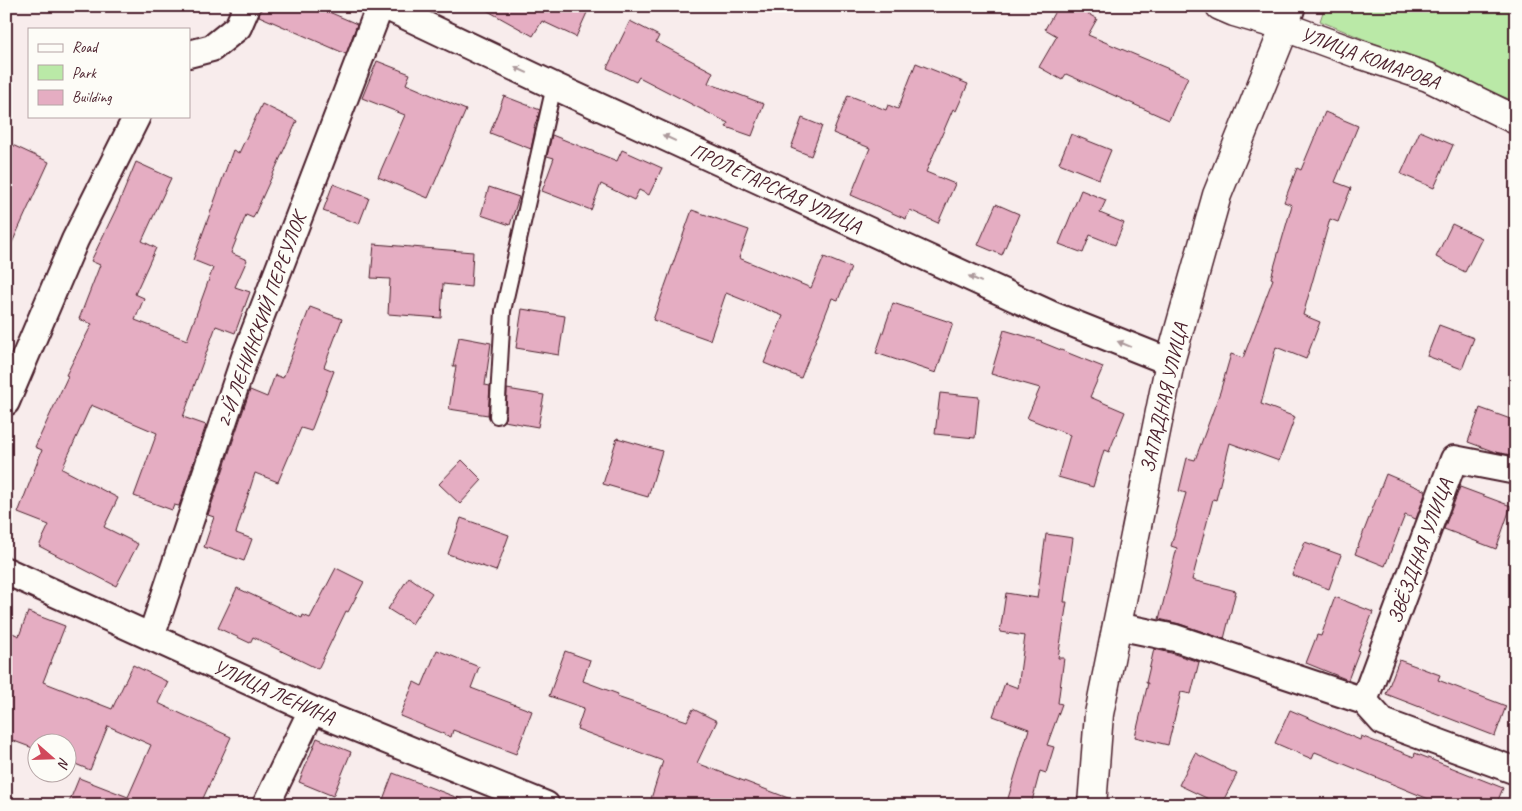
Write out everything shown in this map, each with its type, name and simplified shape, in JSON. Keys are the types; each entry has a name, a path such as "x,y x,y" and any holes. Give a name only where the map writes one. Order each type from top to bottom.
{"main road":[{"name":"УЛИЦА КОМАРОВА","path":"1220,6 1234,12 1288,17 1356,54 1428,77 1516,120"},
{"name":"ЗАПАДНАЯ УЛИЦА","path":"1092,805 1099,714 1170,362 1217,195 1288,17"}],"street":[{"path":"190,54 212,48 238,27 247,6"},
{"name":"2-Й ЛЕНИНСКИЙ ПЕРЕУЛОК","path":"151,638 245,357 380,6"},
{"name":"ПРОЛЕТАРСКАЯ УЛИЦА","path":"385,6 554,86 1052,315 1170,362"},
{"path":"6,402 75,240 136,118"},
{"name":"ЗВЁЗДНАЯ УЛИЦА","path":"1364,701 1454,459 1516,471"},
{"name":"УЛИЦА ЛЕНИНА","path":"6,571 312,710 546,805"},
{"path":"1117,626 1175,638 1364,701 1383,722 1516,771"},
{"path":"266,805 312,710"}],"lane":[{"path":"497,416 503,311 554,86"}],"green space":[{"path":"1325,6 1516,6 1516,102 1320,21"}],"building":[{"path":"262,6 315,6 357,24 346,54 259,16"},
{"path":"479,6 590,6 576,37 542,21 533,36"},
{"path":"1058,6 1075,6 1097,19 1088,35 1188,77 1169,120 1066,74 1062,80 1039,67 1057,36 1045,29"},
{"path":"630,21 659,36 656,42 713,72 708,83 764,104 752,136 726,127 728,123 639,77 636,82 607,68"},
{"path":"377,61 410,74 406,84 466,110 428,198 378,177 405,115 362,98"},
{"path":"916,63 968,84 956,111 953,109 926,172 955,184 938,223 910,210 906,219 851,195 870,148 833,133 848,95 886,110 888,105 898,109"},
{"path":"504,96 540,110 534,128 531,149 490,133"},
{"path":"262,104 297,121 253,218 246,215 231,253 247,260 235,287 250,292 235,333 216,326 183,417 206,425 179,506 174,505 172,510 134,496 157,433 91,405 62,469 118,498 104,527 138,544 116,586 39,546 49,525 18,513 42,450 35,447 68,376 66,375 92,324 79,319 100,265 91,261 136,162 171,178 142,241 156,248 135,294 144,298 135,320 187,340 213,268 193,260 233,150 239,153"},
{"path":"1325,112 1358,126 1335,182 1351,188 1338,222 1330,219 1303,315 1320,322 1306,359 1276,347 1261,404 1295,417 1279,461 1230,443 1216,500 1213,499 1192,580 1236,591 1224,639 1159,619 1177,548 1171,546 1186,493 1179,491 1187,458 1195,460 1220,392 1231,354 1243,358 1273,279 1271,278 1292,205 1284,202 1297,168 1301,170"},
{"path":"802,118 822,126 811,156 791,148"},
{"path":"1420,131 1453,145 1434,188 1401,174"},
{"path":"1071,134 1111,150 1099,179 1059,163"},
{"path":"552,135 617,161 622,150 662,168 649,195 639,190 634,200 601,184 591,210 542,191 554,158 547,156"},
{"path":"6,142 49,162 6,256"},
{"path":"333,184 369,198 359,224 323,211"},
{"path":"489,187 519,197 510,225 481,215"},
{"path":"1081,190 1106,200 1100,213 1124,223 1115,245 1090,235 1083,253 1059,244"},
{"path":"996,204 1019,214 1002,255 978,245"},
{"path":"692,210 749,230 739,258 811,288 824,257 851,268 838,300 832,298 801,378 764,363 783,316 726,293 710,340 653,320"},
{"path":"1452,224 1482,238 1465,272 1436,257"},
{"path":"374,244 473,252 471,287 443,284 441,318 388,314 390,279 371,278"},
{"path":"893,303 953,323 936,373 876,353"},
{"path":"310,307 342,319 324,367 334,371 311,431 301,428 278,482 255,473 236,533 252,539 244,561 204,547 214,517 208,515 250,390 267,397 275,375 283,378"},
{"path":"522,309 565,316 559,355 516,348"},
{"path":"1439,325 1474,338 1462,369 1427,356"},
{"path":"1004,330 1042,341 1103,367 1090,397 1125,412 1109,452 1104,450 1093,487 1058,477 1070,435 1027,418 1040,388 991,374"},
{"path":"459,337 491,343 485,385 490,386 488,415 449,409 456,366 453,366"},
{"path":"507,389 544,395 538,427 504,421 506,416"},
{"path":"940,393 979,397 975,438 935,434"},
{"path":"1480,408 1516,421 1516,456 1495,452 1468,442"},
{"path":"617,438 662,451 648,497 603,484"},
{"path":"462,460 482,480 460,504 439,484"},
{"path":"1386,474 1426,491 1416,519 1405,515 1385,566 1355,554"},
{"path":"1460,487 1511,506 1496,549 1444,529"},
{"path":"461,518 509,535 496,571 448,554"},
{"path":"1046,534 1073,538 1064,602 1067,602 1058,658 1064,658 1058,703 1062,704 1047,745 1054,747 1046,773 1040,771 1031,805 1006,805 1029,729 993,716 1005,683 1018,688 1025,636 1000,632 1006,593 1037,598"},
{"path":"1305,542 1341,555 1329,589 1292,575"},
{"path":"336,568 364,582 348,612 346,611 318,669 253,637 250,643 218,628 237,588 302,618 303,615 310,618"},
{"path":"409,577 432,593 412,624 388,609"},
{"path":"1335,597 1373,612 1348,680 1306,663 1317,635 1321,636"},
{"path":"28,612 65,626 43,682 112,709 133,665 168,682 158,703 231,737 200,805 68,805 79,778 128,797 151,745 108,726 90,770 78,765 78,734 28,734 28,746 6,738 6,630 19,636"},
{"path":"1154,649 1199,662 1191,694 1181,692 1168,745 1135,737"},
{"path":"437,650 479,667 471,688 532,711 516,754 453,730 451,737 400,716 414,682 422,686"},
{"path":"565,651 590,660 583,681 618,694 617,697 687,721 693,709 717,721 697,763 801,803 800,805 649,805 663,761 577,729 584,708 549,696"},
{"path":"1399,660 1440,675 1438,680 1506,706 1495,736 1386,694"},
{"path":"1290,710 1360,740 1361,736 1414,757 1415,753 1503,788 1496,805 1443,805 1315,752 1312,759 1275,743"},
{"path":"317,738 351,752 333,796 299,782"},
{"path":"1195,753 1237,774 1221,805 1179,785"},
{"path":"393,773 471,803 471,805 381,805"}]}
